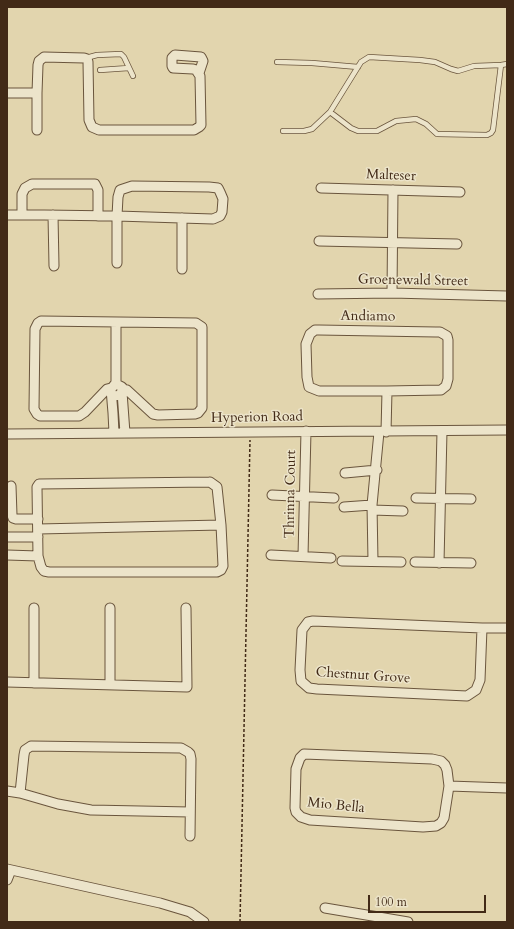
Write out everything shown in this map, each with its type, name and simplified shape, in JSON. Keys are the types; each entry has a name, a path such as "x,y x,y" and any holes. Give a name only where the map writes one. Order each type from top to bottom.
{"street":[{"path":"37,130 38,65 41,59 86,58 88,62 89,124 95,129 99,130 197,129 201,125 199,73"},
{"path":"7,93 37,93"},
{"path":"22,215 22,194 25,188 32,184 95,184 98,190 98,216"},
{"path":"7,215 117,216 213,219 220,216 222,212 223,199 218,188 132,186 125,187 120,190 118,193 117,216 117,263"},
{"name":"Malteser","path":"321,188 460,192"},
{"path":"392,293 393,190"},
{"path":"53,215 54,266"},
{"path":"182,218 182,269"},
{"path":"319,241 457,244"},
{"name":"Groenewald Street","path":"318,294 392,293 507,296"},
{"path":"41,321 116,322 196,323 202,327 202,408 198,413 153,414 127,390 107,389 85,412 79,416 40,416 37,414 34,408 36,325 41,321"},
{"path":"114,433 117,389 116,322"},
{"name":"Andiamo","path":"315,330 319,330 440,332 447,336 448,379 444,389 387,391 319,392 310,387 307,383 306,344 310,334 315,330"},
{"path":"117,389 125,433"},
{"path":"373,561 372,508 376,470 383,432 387,391"},
{"path":"440,563 442,430"},
{"name":"Hyperion Road","path":"7,434 507,430"},
{"name":"Thrinna Court","path":"303,556 306,431"},
{"path":"345,472 376,470"},
{"path":"210,482 217,487 223,566 221,570 217,572 44,571 38,556 38,519 37,487 39,484 210,482"},
{"path":"11,486 13,518 38,519"},
{"path":"272,495 334,498"},
{"path":"416,498 471,499"},
{"path":"344,507 403,511"},
{"path":"7,537 38,533 221,525"},
{"path":"7,555 38,556"},
{"path":"271,555 331,558"},
{"path":"342,562 401,562"},
{"path":"415,562 471,563"},
{"path":"34,608 34,683"},
{"path":"110,608 110,685"},
{"path":"7,682 187,687 186,608"},
{"name":"Chestnut Grove","path":"482,628 480,680 476,690 467,696 317,689 309,688 301,681 300,670 302,630 308,622 507,628"},
{"path":"20,793 25,750 32,746 185,749 190,754 190,836"},
{"name":"Mio Bella","path":"304,754 437,760 441,761 445,765 449,786 444,818 440,823 431,827 310,820 301,817 296,812 295,808 297,762 304,754"},
{"path":"449,786 507,788"},
{"path":"7,791 20,793 58,804 91,810 190,812"},
{"path":"7,880 9,870 160,903 190,912 204,922"},
{"path":"325,908 408,922"}],"lane":[{"path":"86,58 97,55 121,54 133,76"},
{"path":"283,132 312,129 330,112 364,59 373,57 428,61 435,62 458,71 474,66 507,64"},
{"path":"277,62 312,63 358,68"},
{"path":"330,112 358,132 377,131 396,121 416,119 426,124 437,134 486,135 491,133 493,130 501,65"},
{"path":"100,70 130,68"}],"path":[{"path":"240,922 250,432"}]}
